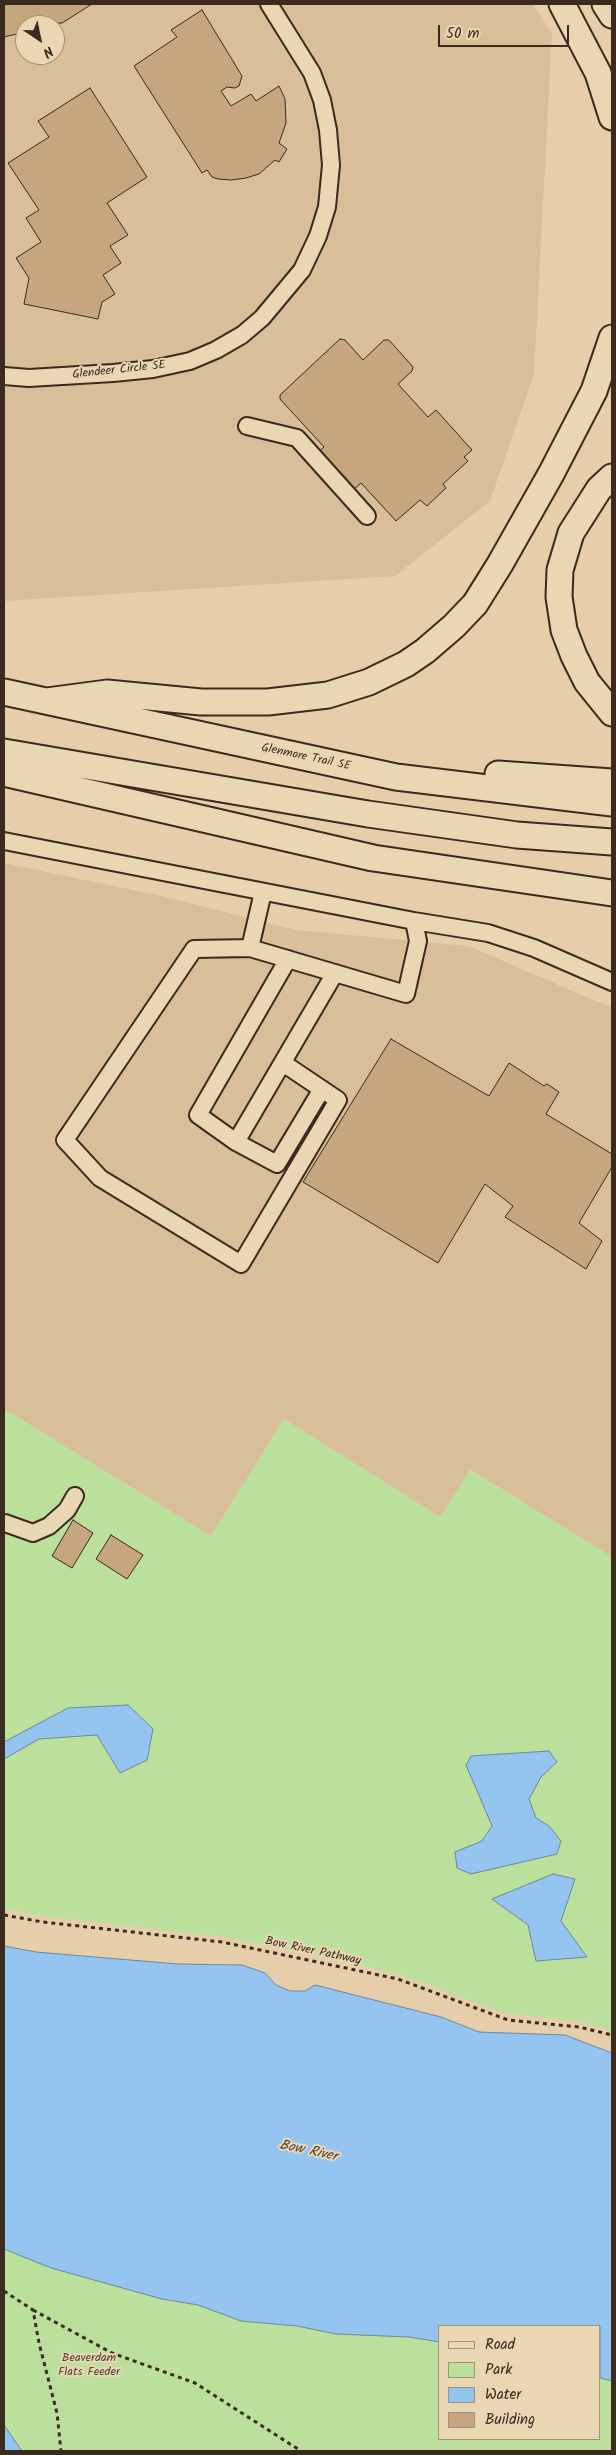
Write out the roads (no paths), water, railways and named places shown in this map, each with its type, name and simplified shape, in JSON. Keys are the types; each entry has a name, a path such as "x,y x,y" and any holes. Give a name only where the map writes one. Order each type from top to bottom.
{"highway":[{"path":"562,4 598,74 612,117"},
{"path":"605,4 612,14"},
{"path":"47,701 108,693 201,702 268,702 328,695 369,682 406,664 447,632 475,604 531,510 568,442 594,391 612,338"},
{"path":"612,477 600,489 571,533 560,570 559,597 564,630 574,656 587,682 612,713"},
{"name":"Glenmore Trail SE","path":"4,692 396,777 612,802"},
{"path":"4,752 368,814 517,835 612,842"},
{"path":"396,777 438,769 612,782"},
{"path":"4,773 373,858 612,893"}],"street":[{"name":"Glendeer Circle SE","path":"4,376 29,378 113,373 153,369 190,361 216,350 242,334 262,318 302,270 318,236 327,207 331,165 328,130 322,100 312,73 269,4"},
{"path":"247,426 296,438 367,516"},
{"path":"4,841 414,921 488,933 534,948 612,982"},
{"path":"250,948 263,892"},
{"path":"283,1063 338,1100 241,1264 100,1178 65,1140 194,949 250,948 406,994 418,941 414,921"},
{"path":"288,959 198,1115 236,1142 277,1164 322,1089"},
{"path":"236,1142 335,973"},
{"path":"5,1523 33,1533 49,1526 67,1510 75,1496"}],"water":[{"path":"128,1705 153,1729 147,1760 120,1773 97,1735 39,1739 4,1759 4,1742 68,1708"},
{"path":"549,1751 557,1762 541,1777 529,1799 536,1818 549,1826 561,1841 557,1854 471,1874 457,1868 455,1852 482,1841 492,1826 466,1765 471,1756"},
{"path":"553,1874 575,1879 561,1921 587,1957 536,1961 528,1925 492,1899"},
{"name":"Bow River","path":"4,1946 36,1952 178,1964 242,1965 265,1973 276,1985 290,1991 305,1991 315,1985 441,2017 479,2032 565,2035 612,2053 612,2381 601,2378 601,2325 438,2325 438,2342 409,2337 336,2334 297,2326 241,2321 198,2305 162,2299 51,2268 4,2249"},
{"path":"4,2425 22,2451 4,2451"}],"park label":[{"name":"Beaverdam Flats Feeder","path":"89,2366"}]}
